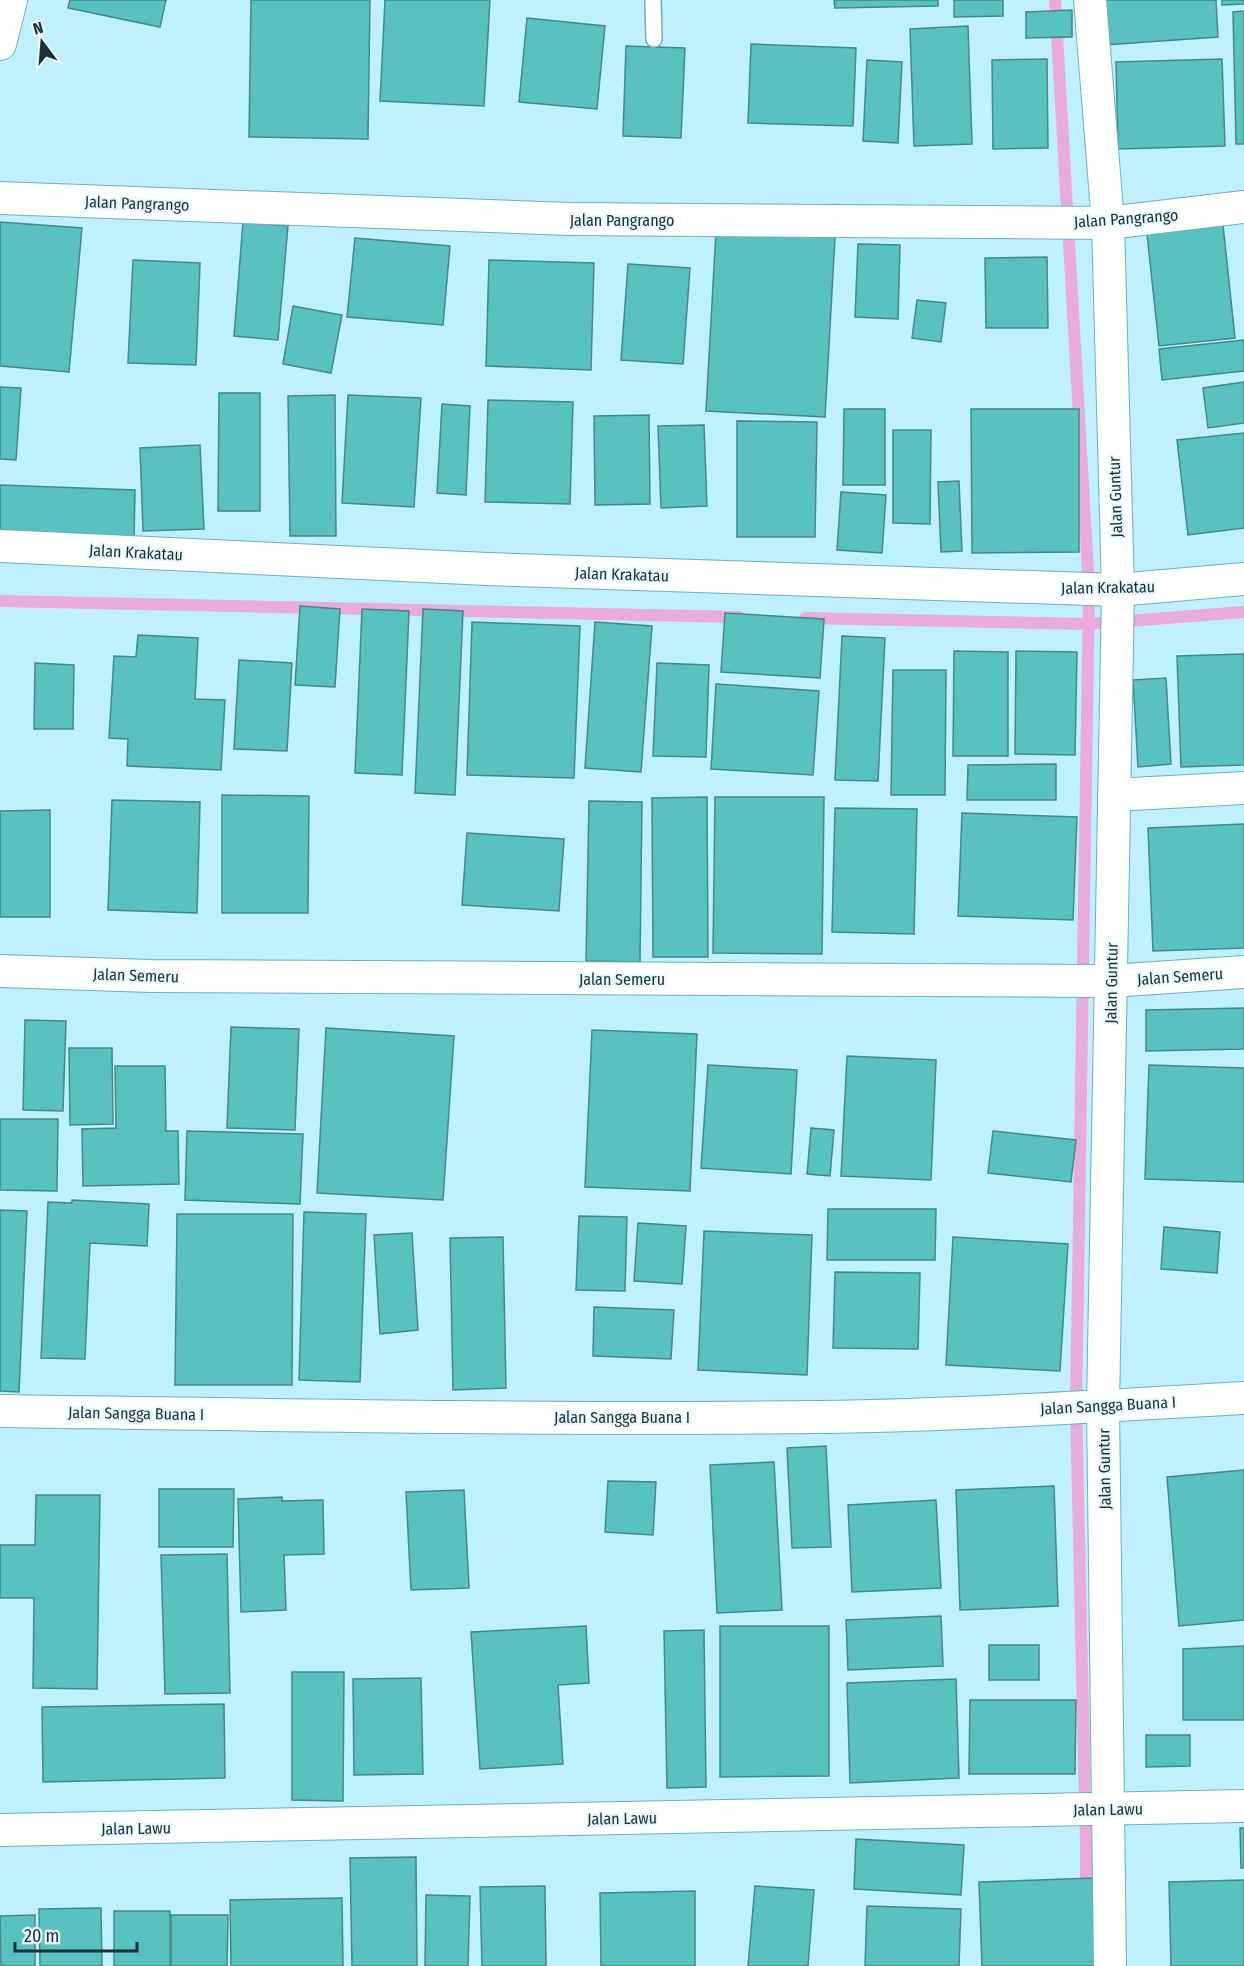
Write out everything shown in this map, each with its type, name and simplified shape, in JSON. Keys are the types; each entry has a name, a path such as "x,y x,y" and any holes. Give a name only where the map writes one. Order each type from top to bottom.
{"street":[{"path":"0,44 11,0"},
{"name":"Jalan Guntur","path":"1090,0 1108,223 1118,590 1103,1406 1110,1966"},
{"name":"Jalan Pangrango","path":"0,198 569,219 1108,223 1244,207"},
{"name":"Jalan Krakatau","path":"0,546 487,569 1118,590 1244,579"},
{"path":"1114,795 1244,788"},
{"name":"Jalan Semeru","path":"0,971 151,976 1111,981 1244,972"},
{"name":"Jalan Sangga Buana I","path":"0,1412 346,1417 822,1417 1244,1398"},
{"name":"Jalan Lawu","path":"0,1830 1244,1806"}],"lane":[{"path":"653,0 654,39"}],"building":[{"path":"70,0 166,0 160,27 68,8"},
{"path":"251,0 370,0 368,139 249,137"},
{"path":"385,0 490,0 484,106 380,101"},
{"path":"834,0 938,0 938,6 835,8"},
{"path":"954,0 1003,0 1003,16 954,17"},
{"path":"1102,0 1216,0 1218,37 1105,45"},
{"path":"1222,0 1244,0 1244,4 1222,5"},
{"path":"1072,10 1072,37 1026,38 1026,12"},
{"path":"1244,11 1244,144 1236,144 1233,12"},
{"path":"527,18 605,26 597,109 519,102"},
{"path":"968,26 972,144 914,146 910,29"},
{"path":"751,44 856,48 853,126 748,123"},
{"path":"626,46 685,48 681,138 623,136"},
{"path":"1047,59 1048,148 993,149 992,60"},
{"path":"1222,59 1225,146 1118,149 1116,62"},
{"path":"867,60 902,62 898,143 863,141"},
{"path":"0,222 82,228 69,372 0,366"},
{"path":"243,222 288,226 278,340 234,336"},
{"path":"1223,225 1235,338 1159,346 1147,234"},
{"path":"716,231 835,237 825,417 706,411"},
{"path":"355,238 450,246 443,325 347,317"},
{"path":"858,244 900,245 898,319 855,317"},
{"path":"1047,257 1048,328 986,328 985,258"},
{"path":"133,260 200,263 196,365 128,363"},
{"path":"489,260 594,263 591,370 486,366"},
{"path":"628,264 690,268 683,364 621,360"},
{"path":"917,300 946,303 941,342 912,338"},
{"path":"293,306 342,315 331,373 283,364"},
{"path":"1244,340 1244,371 1162,380 1159,349"},
{"path":"1244,382 1244,423 1208,428 1203,388"},
{"path":"0,387 21,388 16,460 0,459"},
{"path":"219,393 260,393 260,511 218,511"},
{"path":"335,395 336,536 290,536 288,396"},
{"path":"348,395 421,398 414,507 342,503"},
{"path":"488,400 573,402 570,504 485,502"},
{"path":"442,404 470,406 466,495 437,493"},
{"path":"844,409 885,409 885,485 843,485"},
{"path":"971,409 1079,409 1079,552 972,553"},
{"path":"649,415 650,504 595,505 594,416"},
{"path":"737,421 817,422 815,537 737,537"},
{"path":"704,425 707,506 661,508 658,426"},
{"path":"893,430 931,430 930,524 893,523"},
{"path":"1244,433 1244,528 1188,535 1177,440"},
{"path":"200,445 204,529 143,531 140,448"},
{"path":"959,481 962,551 941,552 938,482"},
{"path":"0,485 135,490 134,541 0,536"},
{"path":"841,492 886,495 882,553 837,550"},
{"path":"300,606 340,609 335,687 295,685"},
{"path":"362,609 409,611 402,775 355,773"},
{"path":"423,609 463,611 455,795 415,793"},
{"path":"725,613 824,619 820,678 721,672"},
{"path":"472,622 580,626 574,778 467,775"},
{"path":"595,622 652,626 641,772 585,768"},
{"path":"138,635 198,638 195,699 225,700 221,770 127,766 128,739 109,738 114,656 136,657"},
{"path":"842,636 885,638 878,781 835,780"},
{"path":"954,651 1008,652 1008,756 953,756"},
{"path":"1016,651 1077,652 1075,755 1015,754"},
{"path":"1244,654 1244,765 1181,767 1177,656"},
{"path":"239,660 292,663 287,751 234,749"},
{"path":"35,663 74,665 73,729 34,729"},
{"path":"657,663 709,665 706,757 653,756"},
{"path":"893,670 946,670 945,795 891,795"},
{"path":"1166,678 1171,764 1138,767 1133,680"},
{"path":"716,684 819,691 813,775 711,769"},
{"path":"1056,764 1056,800 967,800 968,765"},
{"path":"222,795 309,796 308,913 222,913"},
{"path":"707,797 708,957 653,957 652,798"},
{"path":"715,797 824,797 822,954 713,953"},
{"path":"112,800 200,802 197,913 108,910"},
{"path":"589,801 642,802 640,962 586,961"},
{"path":"835,808 917,809 914,934 832,932"},
{"path":"50,810 50,917 0,917 0,811"},
{"path":"962,813 1077,817 1073,920 958,916"},
{"path":"1244,824 1244,948 1153,951 1148,828"},
{"path":"467,833 564,839 559,911 462,905"},
{"path":"1244,1008 1244,1049 1146,1051 1146,1010"},
{"path":"25,1020 66,1021 63,1111 23,1110"},
{"path":"231,1027 299,1029 295,1130 227,1128"},
{"path":"326,1028 454,1036 443,1200 317,1193"},
{"path":"592,1030 697,1034 690,1191 585,1187"},
{"path":"69,1048 112,1048 113,1124 70,1125"},
{"path":"847,1056 936,1060 931,1180 841,1176"},
{"path":"708,1065 797,1070 791,1174 701,1168"},
{"path":"1149,1065 1244,1068 1244,1182 1145,1179"},
{"path":"115,1066 165,1066 166,1131 178,1131 179,1184 83,1186 82,1129 116,1128"},
{"path":"0,1119 58,1119 57,1191 0,1190"},
{"path":"811,1128 834,1130 830,1176 807,1174"},
{"path":"187,1131 303,1134 300,1204 185,1200"},
{"path":"993,1131 1076,1140 1071,1182 988,1173"},
{"path":"72,1200 149,1204 147,1246 90,1243 85,1359 41,1358 48,1202 72,1203"},
{"path":"828,1209 936,1209 935,1260 827,1260"},
{"path":"0,1210 27,1211 19,1392 0,1391"},
{"path":"304,1212 366,1214 360,1382 299,1380"},
{"path":"177,1214 293,1214 292,1385 175,1385"},
{"path":"579,1216 627,1217 625,1291 576,1290"},
{"path":"638,1223 686,1226 682,1284 634,1281"},
{"path":"1164,1227 1220,1232 1217,1273 1161,1269"},
{"path":"704,1231 812,1235 807,1375 698,1370"},
{"path":"412,1233 418,1330 380,1334 374,1235"},
{"path":"503,1237 506,1388 453,1390 450,1238"},
{"path":"953,1237 1068,1244 1060,1371 946,1365"},
{"path":"835,1272 920,1273 918,1349 833,1348"},
{"path":"594,1307 674,1310 671,1359 593,1356"},
{"path":"826,1446 831,1547 792,1548 787,1448"},
{"path":"774,1462 782,1610 717,1613 710,1465"},
{"path":"1244,1470 1244,1620 1179,1626 1167,1477"},
{"path":"608,1481 656,1482 653,1535 605,1532"},
{"path":"1054,1486 1058,1606 960,1610 956,1490"},
{"path":"159,1489 234,1489 233,1547 159,1547"},
{"path":"464,1490 469,1588 411,1590 406,1492"},
{"path":"36,1495 100,1495 97,1689 33,1688 34,1598 0,1598 0,1545 35,1545"},
{"path":"282,1497 282,1501 323,1500 324,1554 284,1555 286,1610 241,1612 238,1499"},
{"path":"936,1500 941,1588 852,1592 848,1505"},
{"path":"227,1554 230,1693 165,1694 161,1555"},
{"path":"941,1616 943,1666 848,1670 846,1620"},
{"path":"586,1626 589,1683 558,1685 563,1764 480,1769 471,1632"},
{"path":"720,1626 829,1626 829,1776 720,1777"},
{"path":"704,1630 706,1787 667,1788 664,1631"},
{"path":"989,1645 1039,1645 1039,1680 989,1680"},
{"path":"1244,1646 1244,1720 1183,1720 1183,1649"},
{"path":"292,1672 344,1672 343,1801 292,1800"},
{"path":"421,1678 423,1774 354,1775 353,1679"},
{"path":"956,1679 959,1778 850,1783 847,1683"},
{"path":"970,1700 1076,1700 1075,1774 969,1774"},
{"path":"224,1704 225,1778 43,1782 42,1707"},
{"path":"1146,1735 1190,1735 1190,1766 1146,1767"},
{"path":"1240,1828 1244,1828 1244,1868 1241,1868"},
{"path":"856,1839 964,1845 961,1895 854,1889"},
{"path":"416,1857 417,1966 352,1966 350,1858"},
{"path":"1094,1878 1098,1966 982,1966 979,1882"},
{"path":"1244,1880 1244,1966 1171,1966 1169,1882"},
{"path":"545,1886 546,1966 482,1966 480,1887"},
{"path":"755,1886 814,1890 808,1966 748,1966"},
{"path":"695,1891 695,1966 601,1966 600,1893"},
{"path":"426,1895 470,1896 468,1966 425,1966"},
{"path":"342,1898 343,1966 231,1966 230,1900"},
{"path":"867,1906 961,1909 959,1966 865,1966"},
{"path":"101,1908 102,1966 40,1966 39,1909"},
{"path":"114,1911 170,1911 170,1966 114,1966"},
{"path":"35,1915 35,1966 1,1966 0,1916"},
{"path":"171,1915 228,1915 227,1966 171,1966"}],"waterway":[{"path":"1055,0 1089,589 1076,1408 1086,1893"},
{"path":"0,601 739,617"},
{"path":"805,618 1089,624 1244,612"}]}
